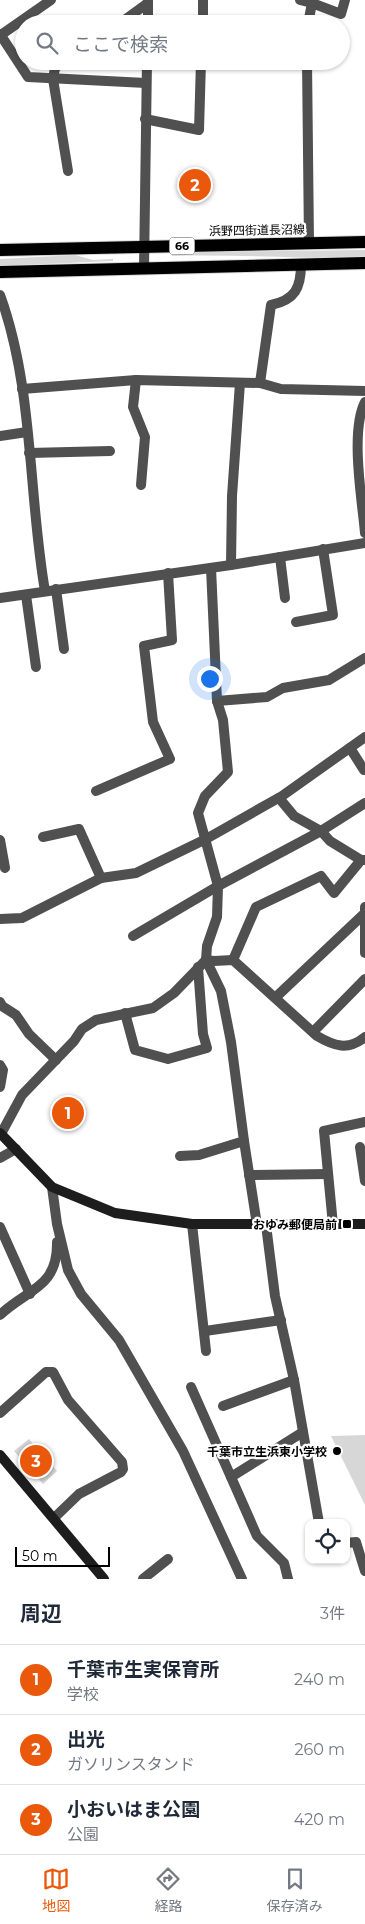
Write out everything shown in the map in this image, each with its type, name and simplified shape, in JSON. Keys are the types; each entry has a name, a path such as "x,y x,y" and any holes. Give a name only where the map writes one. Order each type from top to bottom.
{"main road":[{"name":"浜野四街道長沼線","path":"0,250 365,242"},
{"name":"66","path":"0,272 365,263"}],"street":[{"path":"30,15 51,0"},
{"path":"203,0 203,15"},
{"path":"300,0 341,14 345,0"},
{"path":"131,15 148,2"},
{"path":"148,2 148,15"},
{"path":"310,15 312,3"},
{"path":"15,25 1,35 15,57"},
{"path":"24,70 28,77 146,83"},
{"path":"55,70 53,78 68,171"},
{"path":"144,268 147,70"},
{"path":"145,119 199,130 201,70"},
{"path":"307,70 308,243"},
{"path":"260,383 272,305 284,302 297,290 301,280 301,264"},
{"path":"0,295 11,324 22,389 39,556 45,591"},
{"path":"22,389 136,380 240,382 260,383 281,389 365,391"},
{"path":"136,380 133,407 145,437 141,485"},
{"path":"231,565 232,496 240,382"},
{"path":"365,402 360,411 358,460 365,533"},
{"path":"0,436 27,432"},
{"path":"29,453 110,451"},
{"path":"0,598 231,565 365,543"},
{"path":"296,622 333,615 323,550"},
{"path":"280,557 286,598"},
{"path":"125,1013 136,1050 168,1059 207,1048 202,1034 202,963 217,917 218,886 198,812 205,796 228,772 222,720 217,701 211,568"},
{"path":"96,791 170,759 153,722 144,646 172,640 168,574"},
{"path":"56,589 64,650"},
{"path":"26,595 36,667"},
{"path":"217,701 267,697 283,688 329,680 365,658"},
{"path":"0,919 22,918 101,878 136,873 206,839 278,798 365,737"},
{"path":"350,748 364,770"},
{"path":"233,960 256,907 321,876 334,893 363,860 330,842 321,831 294,816 278,798"},
{"path":"132,936 218,886 321,831 365,804"},
{"path":"43,837 79,829 101,878"},
{"path":"0,840 6,868"},
{"path":"276,997 365,911"},
{"path":"365,911 365,953"},
{"path":"365,1037 343,1047 331,1045 313,1032 233,960 202,963 174,993 153,1008 96,1020 82,1029 56,1060 22,1095 0,1134 52,1188 115,1213 192,1224 365,1224"},
{"path":"202,963 221,991 231,1042 249,1175 262,1225 275,1296 294,1380 317,1519"},
{"path":"313,1032 365,980"},
{"path":"0,1002 2,1006 16,1015 29,1034 56,1060"},
{"path":"0,1065 2,1070 0,1087"},
{"path":"333,1225 324,1131 365,1122"},
{"path":"180,1156 198,1154 244,1141"},
{"path":"360,1147 365,1181"},
{"path":"0,1158 16,1149"},
{"path":"249,1175 328,1174"},
{"path":"52,1188 57,1224 68,1270 81,1294 119,1340 183,1451 242,1579"},
{"path":"0,1315 30,1294 53,1272 58,1259 57,1224"},
{"path":"192,1224 206,1351"},
{"path":"0,1227 30,1294"},
{"path":"205,1331 281,1320"},
{"path":"0,1412 46,1372 53,1372 68,1400 122,1462 123,1469 121,1472 79,1494 54,1518"},
{"path":"223,1406 294,1380"},
{"path":"191,1387 257,1536 284,1563 288,1579"},
{"path":"231,1477 303,1432"},
{"path":"0,1455 104,1579"},
{"path":"350,1543 356,1542 365,1571"},
{"path":"143,1579 168,1559"}],"shaded area":[{"path":"365,250 365,258 172,256 172,252"},
{"path":"75,255 93,260 113,259 113,261 0,266 0,259"},
{"path":"365,1435 365,1505 331,1436"},
{"path":"29,1439 57,1471 43,1484 14,1451"}],"place":[{"name":"出光","path":"195,185"},
{"name":"千葉市生実保育所","path":"68,1113"},
{"name":"おゆみ郵便局前","path":"347,1224"},
{"name":"千葉市立生浜東小学校","path":"337,1451"},
{"name":"小おいはま公園","path":"36,1461"}]}
